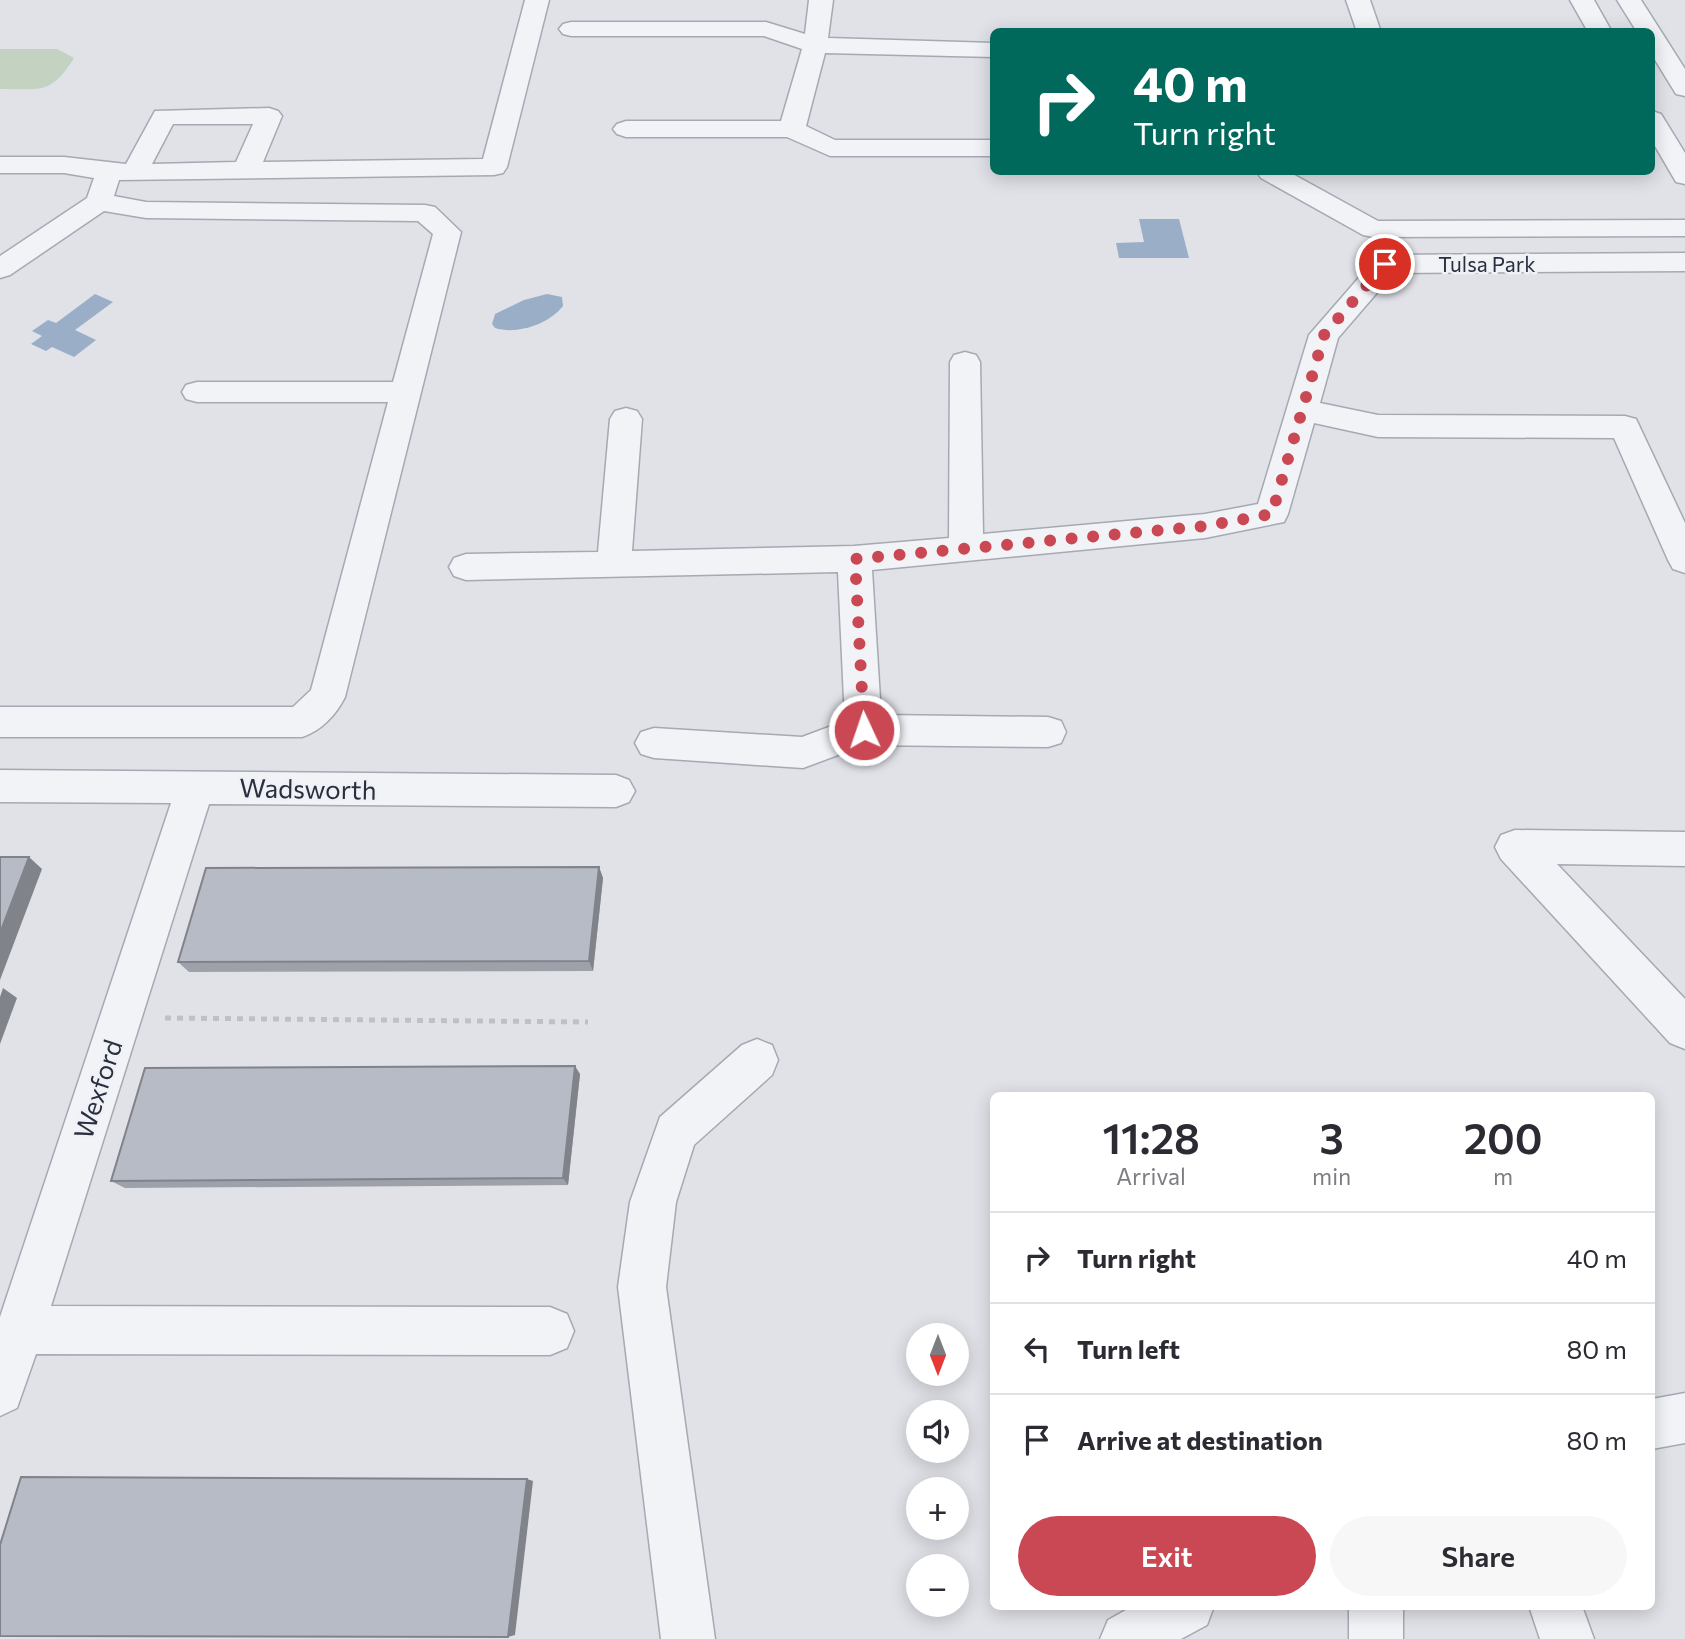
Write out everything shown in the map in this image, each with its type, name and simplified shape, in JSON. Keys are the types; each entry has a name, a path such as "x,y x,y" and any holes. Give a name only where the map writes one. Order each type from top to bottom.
{"street":[{"path":"0,165 64,165 122,172 494,167 537,0"},
{"path":"792,129 815,45 821,0"},
{"path":"1358,0 1368,28"},
{"path":"1582,0 1598,28"},
{"path":"1629,0 1649,28"},
{"path":"571,29 766,29 815,45 990,50"},
{"path":"1660,44 1685,89"},
{"path":"0,269 99,202 164,117 269,117 246,170"},
{"path":"1655,125 1685,176"},
{"path":"625,129 792,129 830,148 990,148"},
{"path":"466,567 855,559 1205,526 1272,514 1324,335 1385,264 1373,229 1275,175"},
{"path":"0,722 302,722 327,697 447,232 425,213 146,210 99,202"},
{"name":"Tulsa Park","path":"1373,229 1685,228"},
{"name":"Tulsa Park","path":"1385,264 1685,262"},
{"path":"965,362 966,548"},
{"path":"197,392 405,392"},
{"path":"1303,410 1378,426 1625,427 1685,561"},
{"path":"614,564 626,419"},
{"path":"855,559 864,730"},
{"path":"654,744 803,753 864,730 1048,732"},
{"name":"Wadsworth","path":"0,786 616,791"},
{"name":"Wexford","path":"0,1391 195,787"},
{"path":"1685,849 1515,847 1665,986 1685,1029"},
{"path":"688,1639 642,1287 653,1202 676,1132 757,1060"},
{"path":"20,1330 550,1331"},
{"path":"1655,1424 1685,1419"},
{"path":"1127,1639 1181,1610"},
{"path":"1376,1610 1376,1639"},
{"path":"1556,1610 1567,1639"}],"path":[{"path":"120,1017 588,1022"}],"green space":[{"path":"0,49 57,49 74,58 58,78 44,87 0,89"}],"water":[{"path":"1139,219 1179,219 1189,258 1119,258 1116,243 1144,242"},
{"path":"95,294 113,302 75,330 96,340 74,357 52,347 46,351 31,344 42,336 32,331 48,320 56,323"},
{"path":"547,294 562,297 563,306 541,323 513,330 495,328 492,324 495,314 524,300"}],"building":[{"path":"0,857 29,857 0,933"},
{"path":"599,867 589,961 178,962 206,868"},
{"path":"575,1066 563,1178 111,1181 145,1068"},
{"path":"21,1477 527,1479 508,1637 0,1636 0,1545"}],"route":[{"path":"864,730 855,559 1205,526 1272,514 1324,335 1385,264"}]}
